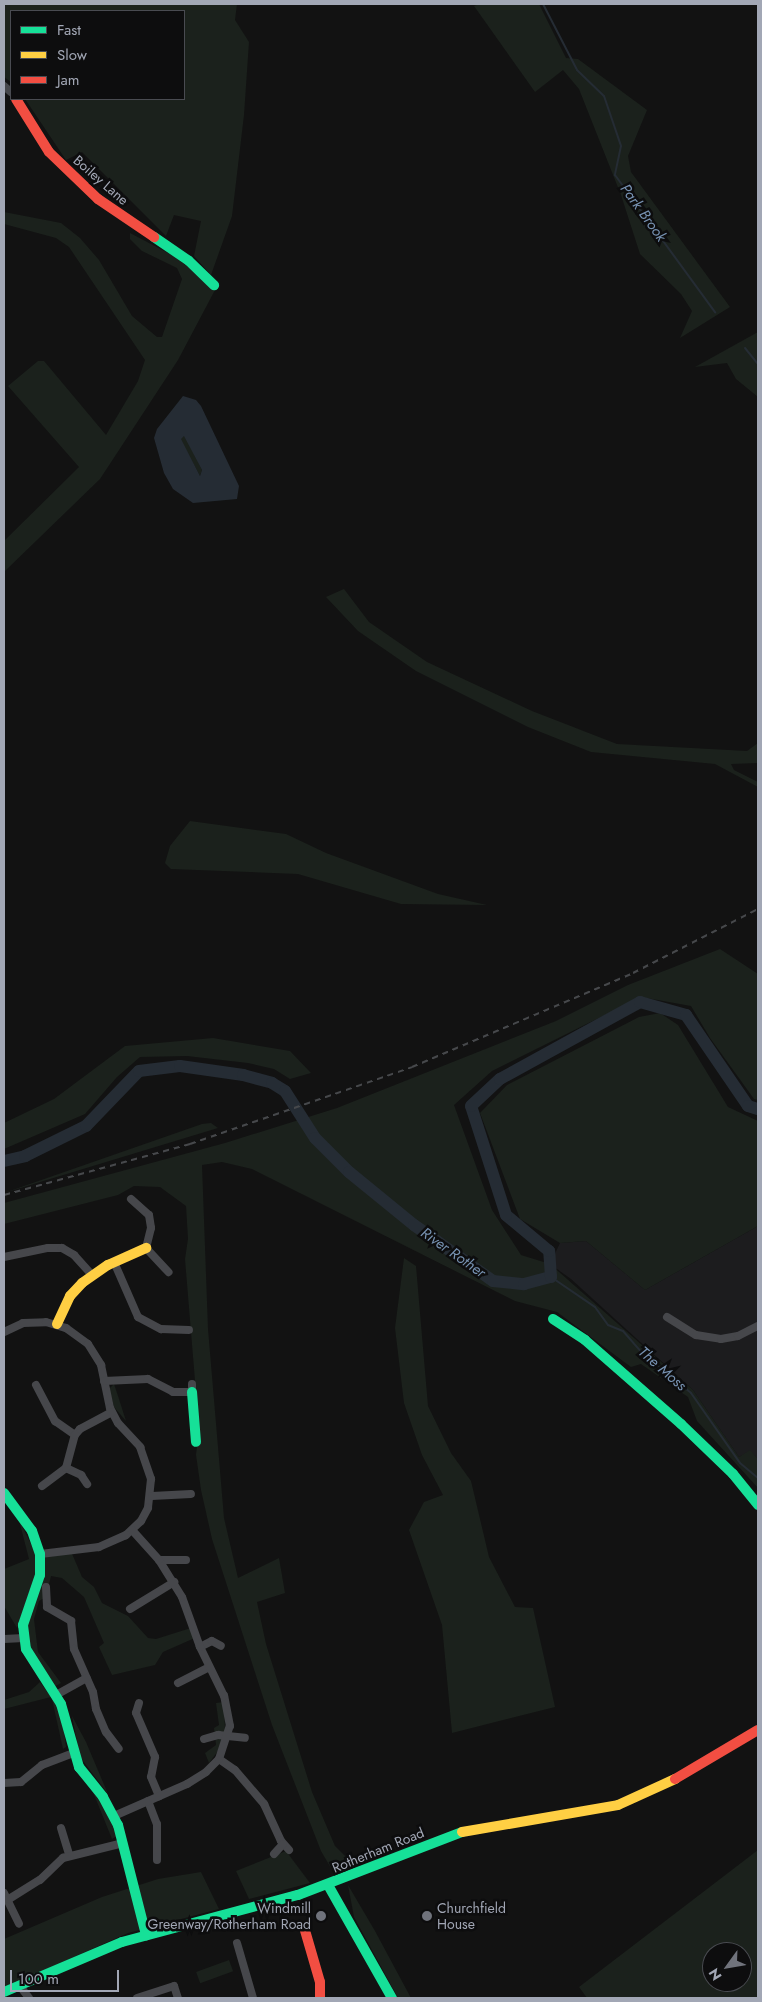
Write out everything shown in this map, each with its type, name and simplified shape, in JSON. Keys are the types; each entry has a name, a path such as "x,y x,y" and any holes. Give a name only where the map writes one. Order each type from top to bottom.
{"street":[{"name":"Boiley Lane","path":"17,100 49,152 98,198 189,261 214,285"},
{"path":"131,1199 145,1210 151,1220 146,1248"},
{"path":"4,1257 48,1248 62,1248 74,1255 92,1275"},
{"path":"57,1324 70,1296 92,1275 114,1262 146,1248"},
{"path":"146,1248 168,1272"},
{"path":"114,1262 138,1318 160,1329 188,1330"},
{"path":"667,1317 696,1334 721,1339 738,1336 758,1326"},
{"path":"553,1319 585,1340 681,1424 733,1474 758,1505"},
{"path":"4,1332 30,1322 57,1324 88,1344 101,1365 112,1412 144,1454 151,1479 152,1496 141,1521 132,1530 109,1545 40,1554"},
{"path":"104,1380 148,1379 173,1392 192,1388 196,1442"},
{"path":"36,1385 55,1422 75,1435"},
{"path":"42,1486 66,1468 75,1435 87,1424 112,1412"},
{"path":"66,1468 81,1475 87,1484"},
{"path":"4,1494 32,1531 40,1554 40,1575 25,1612 24,1638 32,1663 56,1695 65,1713 73,1753 79,1768 114,1816 123,1843 146,1935"},
{"path":"152,1496 192,1494"},
{"path":"114,1816 199,1777 219,1759 228,1737 227,1705 200,1647 188,1609 174,1582 159,1560 132,1530"},
{"path":"159,1560 186,1560"},
{"path":"130,1609 174,1582"},
{"path":"46,1587 47,1607 71,1621 74,1649 106,1732 119,1748"},
{"path":"4,1639 24,1638"},
{"path":"200,1647 212,1641 221,1646"},
{"path":"178,1683 209,1667"},
{"path":"56,1695 86,1678"},
{"path":"138,1704 136,1714 155,1757 150,1777 159,1796"},
{"name":"Rotherham Road","path":"4,1992 146,1935 328,1885 405,1852 471,1830 618,1805 676,1778 758,1730"},
{"path":"204,1739 218,1735 245,1738"},
{"path":"4,1783 21,1782 42,1765 73,1753"},
{"path":"219,1759 235,1770 264,1804 286,1847 274,1854"},
{"path":"148,1801 157,1824 157,1860"},
{"path":"61,1828 69,1855"},
{"path":"19,1924 6,1896 40,1880 55,1864 69,1855 123,1843"},
{"path":"328,1885 392,1998"},
{"path":"304,1927 320,1982 320,1998"},
{"path":"237,1943 253,1998"},
{"path":"19,1985 29,1998"},
{"path":"137,1998 174,1986 178,1998"}],"shaded area":[{"path":"4,4 237,4 235,20 249,42 244,115 232,216 211,275 194,256 201,221 174,215 166,236 82,152 66,160 26,100 185,100 185,10 10,10 10,81 4,77"},
{"path":"479,4 539,4 566,58 578,59 647,110 628,156 631,172 730,307 680,338 692,311 681,294 640,254 621,195 579,89 563,70 535,92 474,6"},
{"path":"4,212 61,223 80,238 99,260 132,316 157,337 162,337 182,279 177,268 142,251 130,239 130,233 187,263 215,290 178,360 100,479 4,572 4,541 79,467 8,386 38,361 44,361 106,435 138,381 145,360 69,247 56,238 4,224"},
{"path":"758,332 758,397 736,379 727,363 695,367"},
{"path":"183,396 196,400 201,406 239,486 237,499 193,503 173,489 164,473 154,438 157,429","holes":["184,436 202,470 200,476 181,439"]},
{"path":"185,435 202,470 200,476 180,439"},
{"path":"344,589 369,622 427,662 532,711 617,744 747,751 758,743 758,763 731,764 734,770 758,782 758,787 715,764 591,752 528,727 416,671 358,631 326,597"},
{"path":"190,821 286,834 326,853 438,894 487,905 401,904 298,874 171,869 165,863 170,846"},
{"path":"720,949 758,974 758,1100 754,1099 710,1038 691,1006 641,997 492,1071 454,1105 492,1210 521,1255 550,1264 693,1390 739,1457 750,1450 758,1459 758,1488 697,1421 688,1397 641,1364 631,1367 557,1312 515,1301 252,1169 222,1162 202,1165 208,1329 224,1518 238,1578 279,1558 285,1593 257,1602 266,1644 312,1792 335,1846 355,1866 335,1875 321,1851 272,1725 212,1539 201,1490 196,1455 199,1429 185,1259 188,1239 186,1206 160,1187 134,1186 118,1195 4,1224 4,1203 225,1143 337,1108 556,1021 628,985"},
{"path":"660,1013 678,1025 728,1107 758,1121 758,1226 645,1290 586,1241 560,1243 520,1219 480,1113 507,1085 639,1017"},
{"path":"213,1038 290,1051 311,1073 290,1079 274,1069 248,1063 187,1056 140,1057 117,1077 85,1114 4,1149 4,1123 54,1099 125,1046"},
{"path":"211,1123 218,1128 4,1193 202,1124"},
{"path":"758,1226 758,1459 750,1451 739,1457 693,1390 571,1279 550,1264 560,1243 586,1241 645,1290"},
{"path":"404,1258 416,1266 428,1406 451,1453 471,1481 489,1557 515,1607 533,1608 555,1707 452,1733 442,1625 409,1530 424,1502 443,1495 422,1455 404,1403 395,1328"},
{"path":"114,1384 126,1421 114,1407 109,1389"},
{"path":"19,1520 36,1554 37,1570 17,1628 4,1606 4,1569 29,1559"},
{"path":"70,1549 82,1577 94,1587 102,1603 128,1616 148,1638 156,1639 194,1627 197,1637 163,1652 155,1665 112,1675 99,1647 104,1643 84,1597 62,1578 51,1576 46,1597 39,1601 34,1619 38,1652 61,1683 52,1688 24,1638 40,1554"},
{"path":"40,1682 51,1697 4,1709 4,1700 29,1692"},
{"path":"55,1698 63,1723 66,1747 63,1749 52,1699"},
{"path":"224,1702 225,1730 218,1751 209,1763 205,1753 216,1745 214,1728 219,1725 216,1703"},
{"path":"72,1716 86,1742 108,1794 80,1757"},
{"path":"93,1792 111,1816 117,1836 112,1839"},
{"path":"758,1850 758,1998 587,1998 579,1987"},
{"path":"286,1851 310,1883 249,1899 236,1871"},
{"path":"201,1872 219,1909 128,1933 4,1988 4,1939 102,1897 158,1879"},
{"path":"348,1885 411,1998 398,1998 354,1917"},
{"path":"229,1960 233,1971 200,1983 196,1972"}],"waterway":[{"name":"Park Brook","path":"543,4 577,70 604,96 621,146 615,175 715,312"},
{"name":"Park Brook","path":"745,348 758,364"},
{"name":"River Rother","path":"4,1161 25,1156 86,1126 139,1071 180,1066 243,1075 272,1083 285,1091 315,1138 349,1172 414,1225 493,1281 524,1284 551,1277 549,1251 506,1215 471,1106 500,1079 640,1002 686,1015 748,1106 758,1109"},
{"name":"The Moss","path":"551,1277 595,1307 608,1325 623,1331 642,1353 691,1393 740,1463 758,1478"}],"railway":[{"path":"4,1195 190,1144 412,1067 633,973 758,909"}],"traffic: fast":[{"path":"154,237 189,261 214,285"},
{"path":"553,1319 585,1340 681,1424 733,1474 758,1505"},
{"path":"192,1392 196,1442"},
{"path":"4,1493 32,1531 40,1554 40,1575 23,1625 26,1649 61,1704 79,1767 103,1797 118,1825 146,1935"},
{"path":"4,1992 122,1942 298,1895 462,1832"},
{"path":"328,1885 392,1998"}],"traffic: slow":[{"path":"57,1324 70,1296 82,1283 108,1265 146,1248"},
{"path":"462,1832 618,1805 675,1779"}],"traffic: jam":[{"path":"17,100 49,152 98,199 154,237"},
{"path":"675,1779 758,1730"},
{"path":"304,1927 320,1982 320,1998"}],"place":[{"name":"Windmill Greenway/Rotherham Road","path":"321,1916"},
{"name":"Churchfield House","path":"427,1916"}]}
